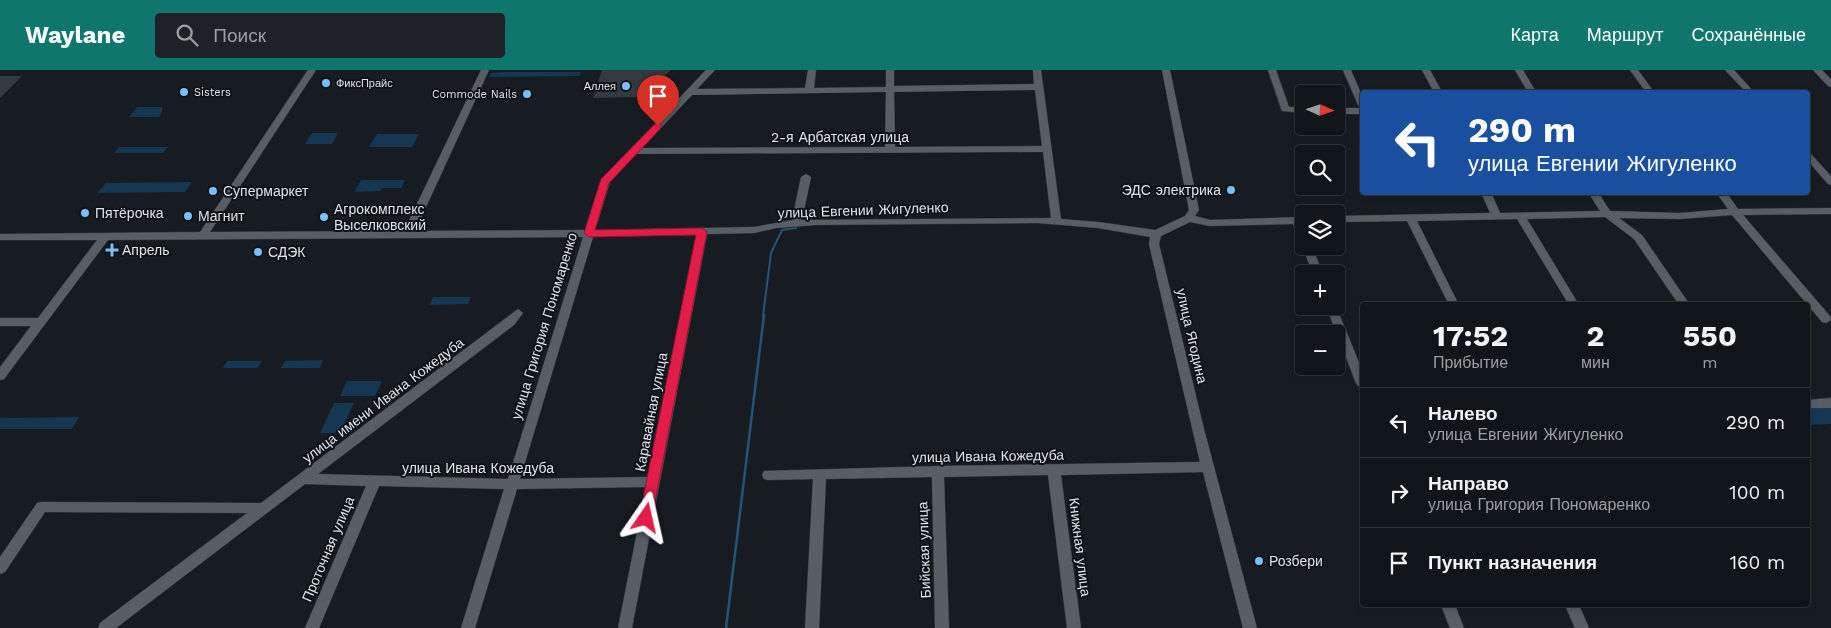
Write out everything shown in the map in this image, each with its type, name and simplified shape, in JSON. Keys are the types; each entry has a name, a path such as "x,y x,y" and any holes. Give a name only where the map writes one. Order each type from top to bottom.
{"street":[{"path":"203,236 312,70"},
{"path":"408,234 485,70"},
{"name":"улица Григория Пономаренко","path":"468,628 605,182 711,70"},
{"path":"809,91 812,70"},
{"path":"890,70 890,150"},
{"path":"1037,70 1056,220"},
{"path":"1156,234 1189,218 1194,210 1166,70"},
{"path":"1272,70 1285,110 1295,110"},
{"path":"1347,70 1360,100"},
{"path":"1426,70 1437,90"},
{"path":"1519,70 1531,90"},
{"path":"1634,70 1649,90"},
{"path":"1729,70 1748,90"},
{"path":"1817,70 1831,84"},
{"path":"690,92 1040,87"},
{"path":"1345,110 1360,111"},
{"name":"2-я Арбатская улица","path":"633,151 1046,149"},
{"path":"1810,158 1831,182"},
{"path":"796,224 806,177"},
{"path":"1487,195 1497,217"},
{"path":"1595,195 1607,214 1638,237 1683,302"},
{"path":"1723,195 1735,212 1826,319"},
{"path":"1345,220 1607,214 1680,216 1735,212 1831,211"},
{"path":"1521,217 1572,302"},
{"path":"1189,218 1210,223 1295,220"},
{"path":"1411,218 1453,302"},
{"name":"улица Евгении Жигуленко","path":"0,237 702,232 754,230 796,224 1056,220 1156,234"},
{"name":"Каравайная улица","path":"625,628 702,232"},
{"name":"улица Ягодина","path":"1156,234 1154,244 1208,467 1250,628"},
{"path":"0,376 106,236"},
{"name":"улица имени Ивана Кожедуба","path":"105,628 432,383 510,322 518,313"},
{"path":"1335,315 1360,379"},
{"path":"0,322 41,322"},
{"path":"1810,404 1831,403"},
{"name":"улица Ивана Кожедуба","path":"768,475 1208,467"},
{"name":"Бийская улица","path":"938,471 942,628"},
{"name":"Книжная улица","path":"1054,471 1074,628"},
{"path":"812,628 820,474"},
{"name":"улица Ивана Кожедуба","path":"303,480 512,484 653,482"},
{"name":"Проточная улица","path":"312,628 374,482"},
{"path":"0,568 42,506 264,508"},
{"path":"1449,607 1457,628"},
{"path":"1573,607 1582,628"}],"shaded area":[{"path":"581,72 579,76 489,77 491,73"},
{"path":"137,107 162,107 162,112 159,117 129,117"},
{"path":"312,133 338,133 332,144 305,144"},
{"path":"377,134 419,134 412,147 369,147"},
{"path":"119,147 168,147 163,153 114,153"},
{"path":"361,180 405,180 401,188 382,188 380,191 354,192"},
{"path":"192,182 185,192 97,193 106,183"},
{"path":"433,297 471,297 468,304 430,305"},
{"path":"323,360 320,368 281,368 285,361"},
{"path":"227,361 262,361 258,368 223,368"},
{"path":"347,381 382,381 375,396 340,396"},
{"path":"334,403 354,403 340,433 320,433"},
{"path":"1810,408 1831,408 1831,424 1810,425"},
{"path":"79,417 72,429 0,429 0,418"}],"building":[{"name":"Аллея","path":"602,70 671,70 642,97 593,98"},
{"path":"0,76 22,76 0,98"}],"waterway":[{"path":"763,316 771,253 782,230 796,228"},
{"path":"726,628 764,315"}],"place":[{"name":"ФиксПрайс","path":"326,83"},
{"name":"Аллея","path":"626,86"},
{"name":"Sisters","path":"184,92"},
{"name":"Commode Nails","path":"527,94"},
{"name":"ЭДС электрика","path":"1231,190"},
{"name":"Супермаркет","path":"213,191"},
{"name":"Пятёрочка","path":"85,213"},
{"name":"Магнит","path":"188,216"},
{"name":"Агрокомплекс Выселковский","path":"324,217"},
{"name":"Апрель","path":"112,250"},
{"name":"СДЭК","path":"258,252"},
{"name":"Розбери","path":"1259,561"}],"route":[{"path":"646,518 702,232 589,233 605,182 658,126"}]}
